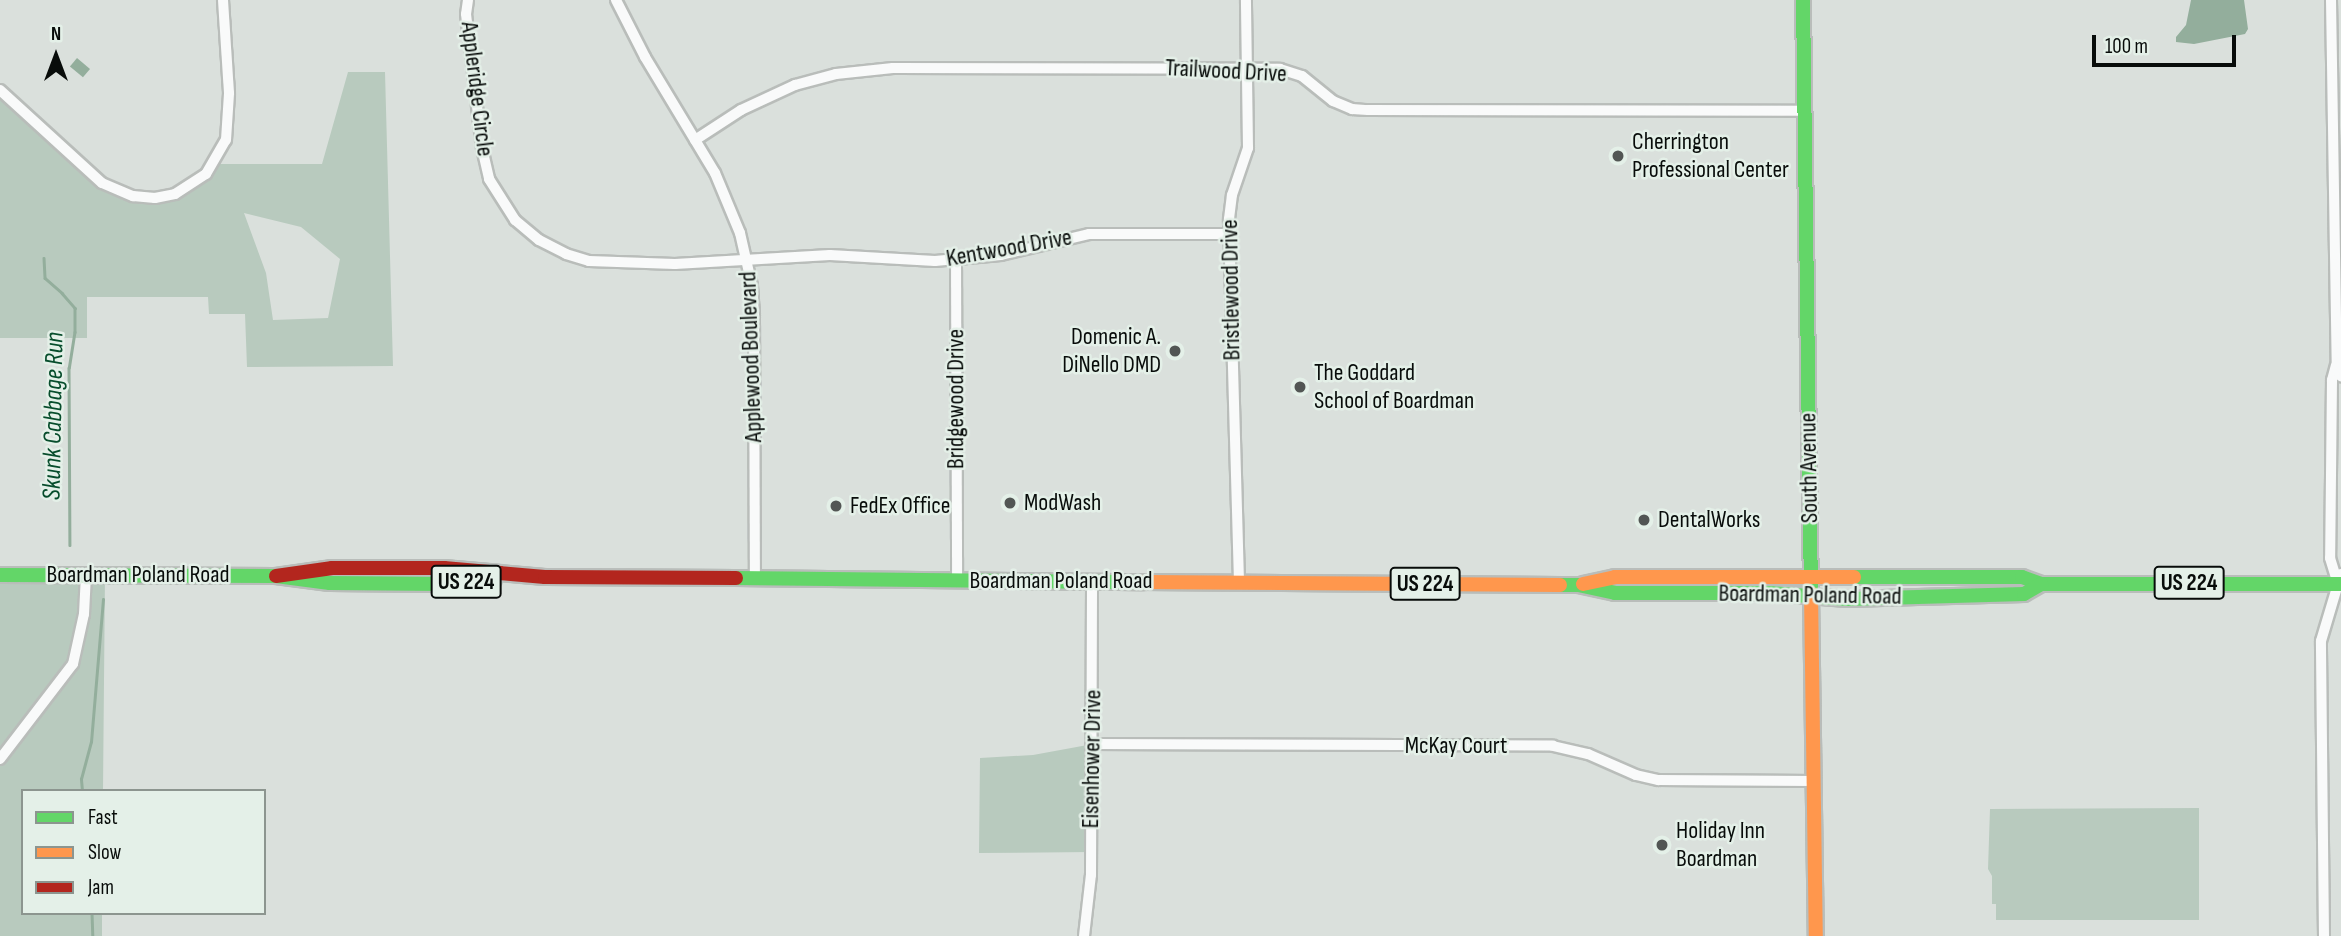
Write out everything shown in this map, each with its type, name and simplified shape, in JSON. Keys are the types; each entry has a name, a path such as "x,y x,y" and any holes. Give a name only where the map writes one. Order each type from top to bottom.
{"main road":[{"name":"South Avenue","path":"1803,0 1816,936"},
{"name":"Boardman Poland Road","path":"0,575 276,576 332,568 444,568 545,577 1578,585 1615,593 1847,599 2024,594 2041,584"},
{"name":"Boardman Poland Road","path":"1578,585 1615,577 2022,577 2041,584 2340,580"}],"street":[{"path":"0,90 102,183 141,197 175,194 206,174 226,140 229,93 223,0"},
{"name":"Appleridge Circle","path":"468,0 467,14 482,148 489,179 514,220 551,247 589,261 675,264 747,260"},
{"name":"Applewood Boulevard","path":"616,0 645,57 728,201 747,260 754,316 755,579"},
{"name":"Bristlewood Drive","path":"1239,582 1230,234 1232,195 1248,148 1246,0"},
{"path":"2330,0 2337,362 2341,376"},
{"name":"Trailwood Drive","path":"695,140 741,110 775,93 814,79 857,71 1280,69 1295,73 1333,101 1359,110 1805,111"},
{"name":"Kentwood Drive","path":"747,260 830,255 915,261 956,260 1000,255 1089,234 1230,234"},
{"name":"Bridgewood Drive","path":"956,260 957,581"},
{"path":"2324,936 2321,641 2340,580 2330,558 2332,380 2337,362"},
{"path":"0,759 73,663 84,614 86,574"},
{"name":"Eisenhower Drive","path":"1084,936 1091,875 1093,581"},
{"name":"McKay Court","path":"1093,744 1553,746 1588,754 1636,775 1658,780 1813,782"}],"shaded area":[{"path":"2191,0 2244,0 2248,29 2245,34 2194,44 2176,42 2176,37 2186,25"},
{"path":"77,58 90,69 83,77 70,66"},
{"path":"348,72 385,72 393,366 247,367 245,314 209,314 208,297 87,297 87,338 0,338 0,90 113,190 168,197 214,164 322,164","holes":["244,213 301,227 340,259 328,318 273,320 266,273"]},
{"path":"105,574 103,789 21,789 21,915 102,915 102,936 0,936 0,575"},
{"path":"1093,744 1092,852 979,853 980,758 1033,755"},
{"path":"2199,808 2199,920 1996,920 1996,904 1992,904 1992,876 1988,869 1990,809"}],"waterway":[{"name":"Skunk Cabbage Run","path":"44,258 45,278 75,308 75,332 69,368 70,545"},
{"name":"Skunk Cabbage Run","path":"82,789 81,779 91,742 103,600"},
{"name":"Skunk Cabbage Run","path":"92,915 93,936"}],"traffic: fast":[{"path":"1803,0 1811,593"},
{"path":"0,575 276,576 330,583 444,584 494,580"},
{"path":"1854,577 2022,577 2041,584 2341,584"},
{"path":"736,578 1144,582"},
{"path":"1560,585 1578,585 1615,593 1770,593 1847,599 2024,594 2041,584"}],"traffic: slow":[{"path":"1583,584 1615,577 1854,577"},
{"path":"1144,582 1560,585"},
{"path":"1811,593 1816,936"}],"traffic: jam":[{"path":"276,576 332,568 444,568 545,577 736,578"}],"place":[{"name":"Cherrington Professional Center","path":"1618,156"},
{"name":"Domenic A. DiNello DMD","path":"1175,351"},
{"name":"The Goddard School of Boardman","path":"1300,387"},
{"name":"ModWash","path":"1010,503"},
{"name":"FedEx Office","path":"836,506"},
{"name":"DentalWorks","path":"1644,520"},
{"name":"Holiday Inn Boardman","path":"1662,845"}]}
